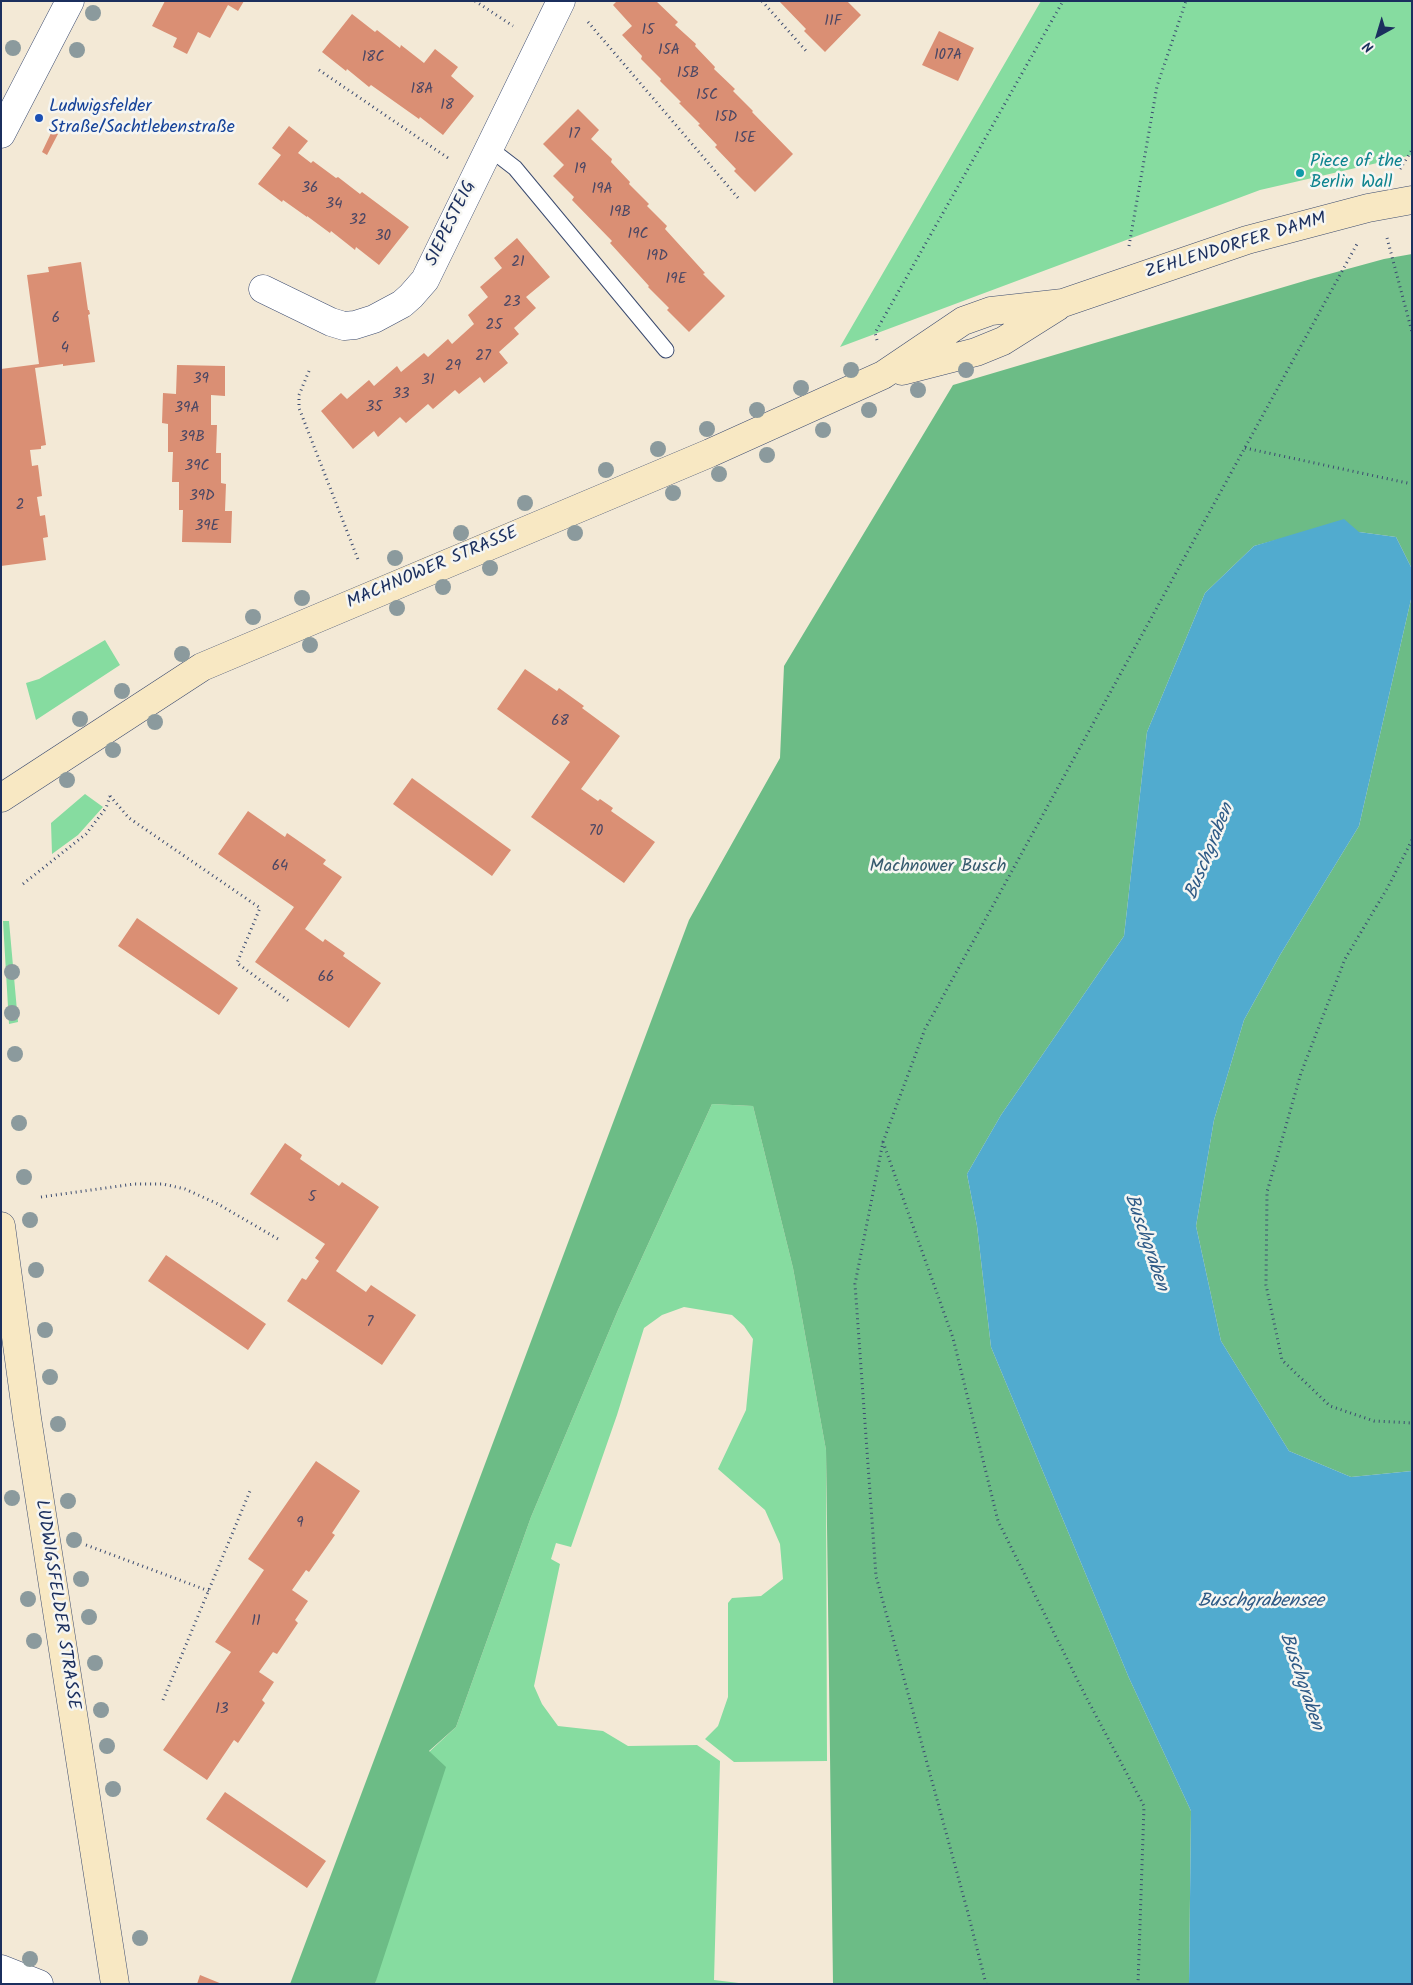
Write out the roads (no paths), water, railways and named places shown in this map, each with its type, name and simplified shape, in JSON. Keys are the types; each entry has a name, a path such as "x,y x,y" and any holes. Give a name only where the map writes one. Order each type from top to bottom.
{"main road":[{"name":"ZEHLENDORFER DAMM","path":"979,315 991,311 1062,303 1247,240 1368,208 1412,200"},
{"name":"ZEHLENDORFER DAMM","path":"990,346 1003,341 1062,303"},
{"name":"MACHNOWER STRASSE","path":"1,798 202,667 710,453 883,375 963,321 979,315"},
{"name":"MACHNOWER STRASSE","path":"883,375 976,352 990,346"},
{"name":"LUDWIGSFELDER STRASSE","path":"1,1226 26,1418 116,1984"}],"street":[{"path":"1,134 70,1"},
{"name":"SIEPESTEIG","path":"263,289 338,325 355,325 374,319 389,312 411,296 424,280 561,1"},
{"path":"1,1969 38,1984"}],"lane":[{"path":"489,148 515,168 666,350"}],"water":[{"name":"Buschgrabensee","path":"1344,519 1359,532 1396,537 1412,569 1412,595 1359,826 1280,955 1244,1020 1214,1120 1196,1226 1221,1341 1289,1451 1351,1477 1412,1471 1412,1984 1189,1984 1191,1811 1129,1678 991,1347 977,1226 967,1174 1001,1115 1124,936 1147,732 1205,593 1254,546"}],"place":[{"name":"Ludwigsfelder Straße/Sachtlebenstraße","path":"39,118"},
{"name":"Piece of the Berlin Wall","path":"1300,173"}],"water label":[{"name":"Buschgraben","path":"1211,852"},
{"name":"Buschgraben","path":"1145,1243"},
{"name":"Buschgraben","path":"1300,1682"}],"park label":[{"name":"Machnower Busch","path":"938,868"}]}
